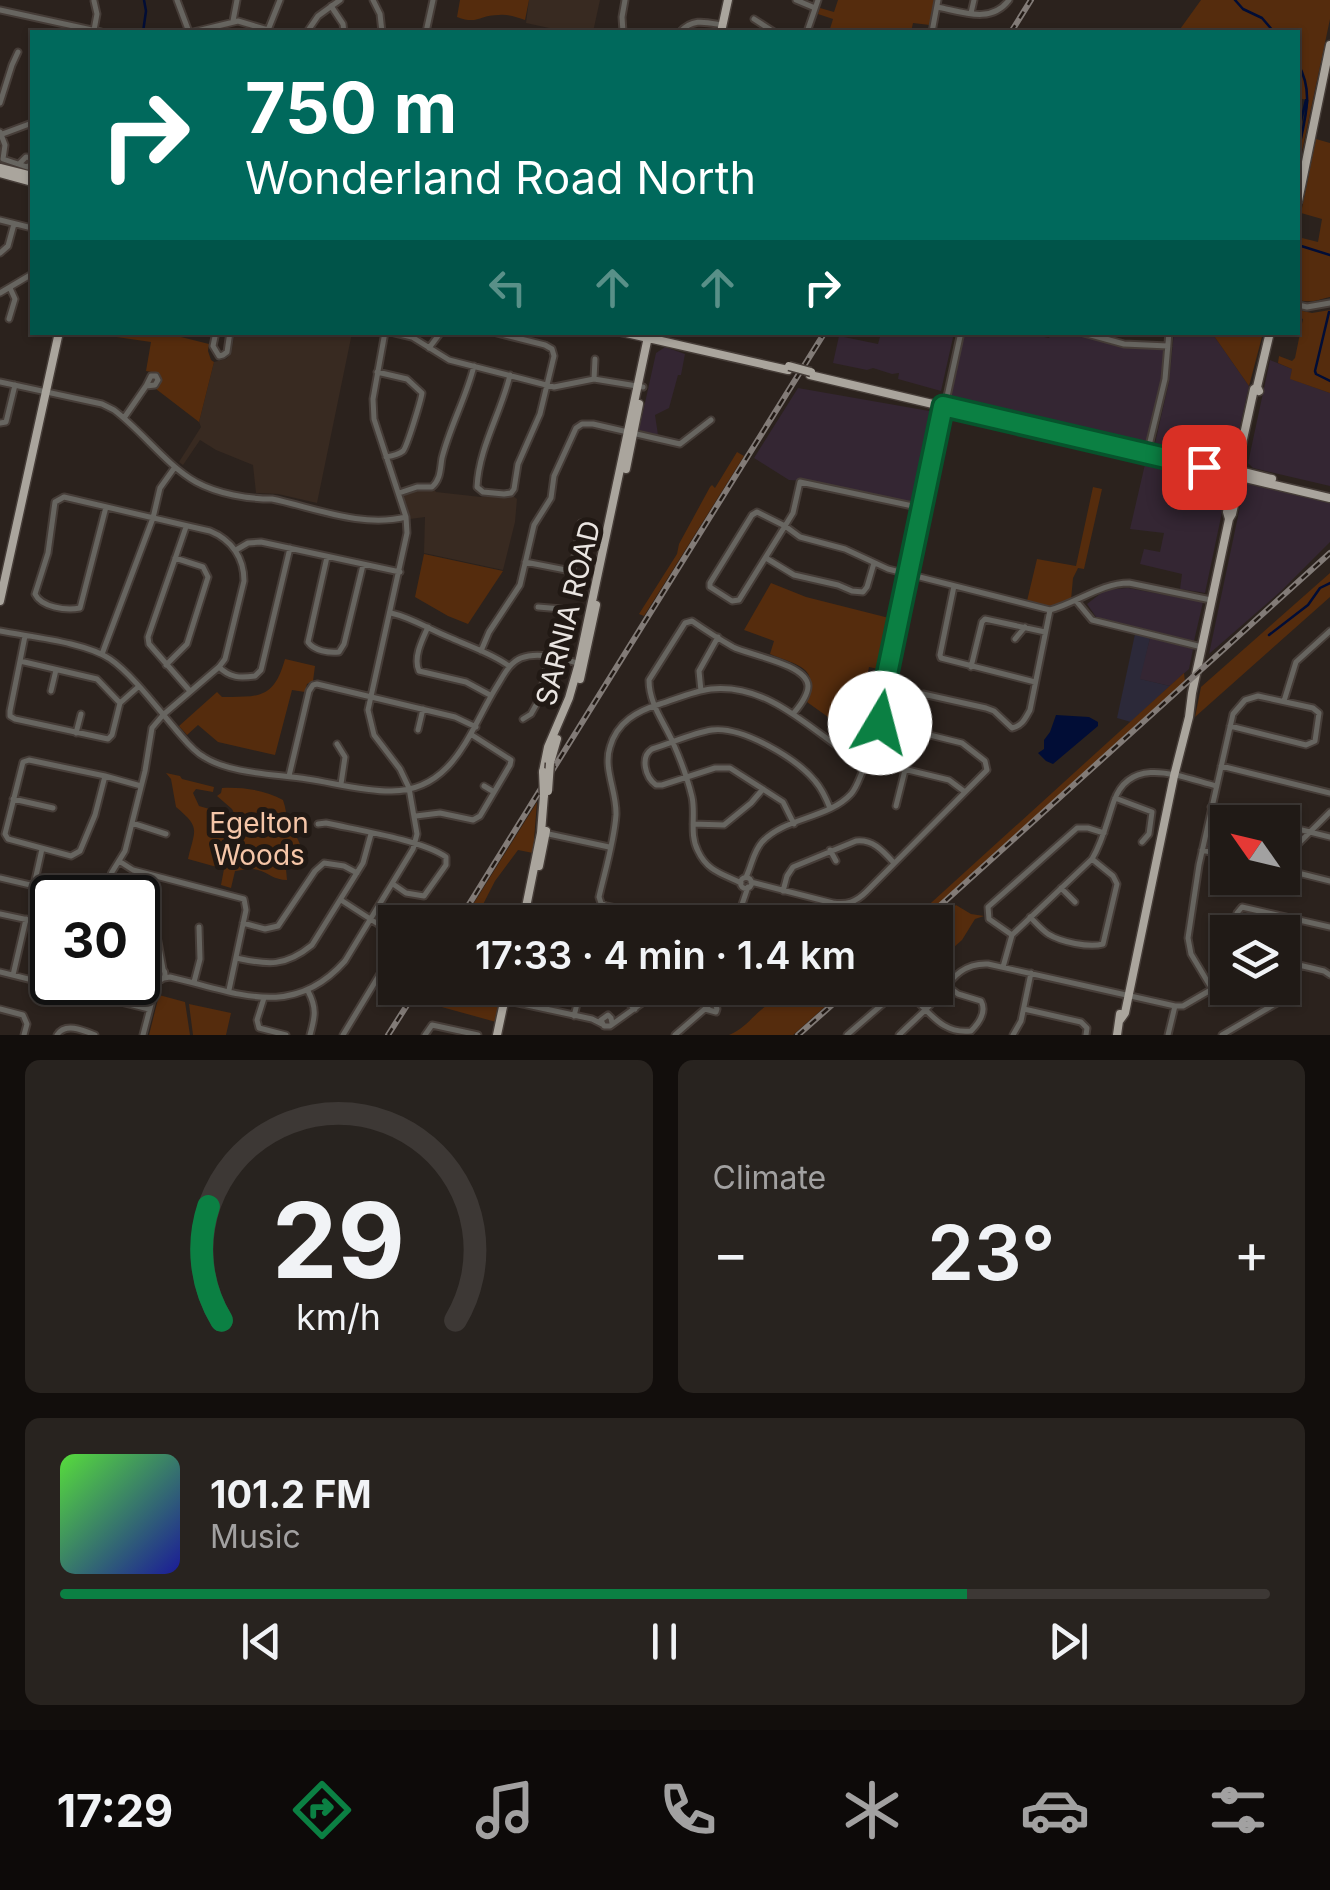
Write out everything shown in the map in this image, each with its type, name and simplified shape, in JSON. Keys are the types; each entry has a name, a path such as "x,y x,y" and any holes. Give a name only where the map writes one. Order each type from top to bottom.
{"main road":[{"path":"719,29 726,0"},
{"path":"1300,190 1330,46"},
{"path":"0,170 30,179"},
{"path":"0,601 58,335"},
{"path":"649,335 1330,495"},
{"name":"SARNIA ROAD","path":"528,905 544,833 554,744 573,701 649,335"},
{"path":"1117,1035 1125,1014 1269,335"},
{"name":"SARNIA ROAD","path":"546,793 543,772 548,746 581,664"},
{"path":"497,1035 503,1005"}],"street":[{"path":"177,0 190,30"},
{"path":"232,22 237,0"},
{"path":"267,30 280,0"},
{"path":"308,30 318,16 340,0"},
{"path":"426,30 433,0"},
{"path":"623,30 625,0"},
{"path":"796,0 815,8"},
{"path":"808,30 818,0"},
{"path":"971,13 974,0"},
{"path":"932,30 938,4 984,16 998,12 1010,0"},
{"path":"94,1 96,30"},
{"path":"376,2 382,30"},
{"path":"331,6 344,30"},
{"path":"0,10 87,30"},
{"path":"754,19 771,30"},
{"path":"682,30 699,21 719,29"},
{"path":"199,30 232,22 249,23 265,30"},
{"path":"0,103 18,52"},
{"path":"30,123 0,134 5,144 3,159 19,164 26,156 30,159"},
{"path":"0,220 30,228"},
{"path":"0,253 8,246 14,224"},
{"path":"0,293 30,275"},
{"path":"9,319 15,299 10,288"},
{"path":"1300,305 1330,304"},
{"path":"215,335 213,346 218,356 224,356 229,335"},
{"path":"161,974 264,998 283,998 308,990 332,976 344,961 415,844 416,816 410,788 374,735 368,710 406,544 406,517 373,411 377,372 387,335"},
{"path":"402,335 449,360 547,385 562,387 594,380 640,387"},
{"path":"429,348 439,335"},
{"path":"505,335 545,345 554,356 540,414 518,464 514,489 504,494 480,491 476,487 480,460 510,375"},
{"path":"741,905 754,853 762,842 852,794 865,762 877,722 959,335"},
{"path":"1091,335 1124,344 1168,346"},
{"path":"1148,452 1165,379 1169,335"},
{"path":"594,380 595,359"},
{"path":"399,494 432,487 438,480 446,441 474,366"},
{"path":"377,372 407,379 422,393 406,448 386,457"},
{"path":"0,382 102,404 124,418 194,481 212,489 368,520 406,517"},
{"path":"0,423 8,418 15,385"},
{"path":"124,418 146,386"},
{"path":"481,650 520,584 534,525 551,498 554,476 576,428 586,424 680,444 711,420"},
{"path":"102,654 153,518 160,488 176,466"},
{"path":"922,508 800,482 794,514 785,526 739,600 732,602 710,587 752,514 762,513 785,526 800,537 846,549 874,563 1050,610 1077,602 1109,585 1129,583 1212,600"},
{"path":"106,507 80,608 36,600 55,502 64,497 187,526 218,534 236,550 244,571 229,648 219,667 154,723 149,734 132,823 124,851 111,875"},
{"path":"525,562 571,571 581,523"},
{"path":"187,526 148,631 149,644 190,692"},
{"path":"236,550 254,541 400,572"},
{"path":"219,667 240,678 255,676 261,670 290,548"},
{"path":"328,557 308,642 332,653 339,652 344,644 363,565"},
{"path":"166,664 187,644 208,577 203,566 175,558"},
{"path":"766,558 794,575 856,592 866,587 874,563"},
{"path":"954,586 940,654 946,661 1035,682"},
{"path":"1077,602 1092,620 1202,647"},
{"path":"523,719 531,714 540,698 565,614 562,609 538,607"},
{"path":"914,731 923,694 986,708 1012,728 1018,727 1030,710 1050,610"},
{"path":"391,612 509,666"},
{"path":"971,667 986,619 1045,632"},
{"path":"793,714 808,689 802,675 774,660 737,649 692,621 685,623 649,680 654,706 673,743 692,799 695,846 705,863 714,871 833,903 847,904 862,896 988,766 962,742 877,722"},
{"path":"428,627 416,662 419,671 466,682 491,695"},
{"path":"1015,639 1026,627"},
{"path":"0,631 102,654 123,670 193,748 210,760 235,768 388,791 410,788 441,773 452,762 472,735 509,666 531,655 581,664"},
{"path":"1284,701 1296,662 1330,631"},
{"path":"25,636 10,716 15,719 108,739 120,703 138,687"},
{"path":"701,691 699,671 718,638"},
{"path":"20,661 97,679 120,703"},
{"path":"51,691 56,670"},
{"path":"289,776 310,687 318,684 455,717 476,727"},
{"path":"613,905 601,902 599,897 616,810 608,766 610,746 618,728 630,717 654,706 701,691 723,689 753,694 793,714 849,755 949,780 965,792"},
{"path":"1212,805 1230,726 1235,710 1245,700 1258,696 1313,708 1319,713 1315,741 1306,745 1230,726"},
{"path":"418,730 423,709"},
{"path":"76,732 80,714"},
{"path":"794,824 787,807 728,768 715,768 659,785 652,782 646,753 710,730 748,734 813,778 830,808"},
{"path":"416,816 440,813 473,820 480,816 511,760 472,735"},
{"path":"337,744 345,757 341,784"},
{"path":"105,776 80,851 71,856 13,842 6,834 21,765 29,760 105,776 141,786"},
{"path":"1221,766 1330,793"},
{"path":"896,806 906,770"},
{"path":"1003,968 1012,935 1092,859 1124,784 1138,774 1151,772 1216,786"},
{"path":"484,786 494,792"},
{"path":"693,824 724,825 763,788"},
{"path":"1115,798 1152,812 1149,834 1142,842"},
{"path":"13,799 53,808"},
{"path":"1300,841 1330,812"},
{"path":"1210,816 1188,938 1191,954 1210,987"},
{"path":"318,824 326,822 444,854 446,865 424,896 406,893 393,884"},
{"path":"132,823 166,834"},
{"path":"1012,935 989,919 988,907 1076,828 1104,833"},
{"path":"1300,830 1330,837"},
{"path":"544,833 609,847"},
{"path":"236,958 266,964 286,961 312,946 363,863 371,834"},
{"path":"783,892 793,868 830,850 864,840 879,847 894,863"},
{"path":"36,875 42,849"},
{"path":"830,850 836,861"},
{"path":"1202,850 1210,852"},
{"path":"1030,917 1056,938 1103,944 1117,884 1092,859"},
{"path":"119,861 133,870 249,898 228,990"},
{"path":"243,923 265,929 278,926 318,866 324,863 357,873"},
{"path":"1300,874 1330,881"},
{"path":"0,878 30,884"},
{"path":"1061,888 1075,902"},
{"path":"341,900 378,924"},
{"path":"1237,915 1242,906 1280,915"},
{"path":"0,914 30,920"},
{"path":"13,975 26,919"},
{"path":"1300,920 1330,927"},
{"path":"194,982 200,958 199,927"},
{"path":"953,977 972,964 988,964 1174,1006 1183,1006 1210,991"},
{"path":"143,1035 161,974 160,965"},
{"path":"1300,965 1330,976"},
{"path":"0,972 30,978"},
{"path":"1012,1035 1024,1009 1031,973"},
{"path":"343,1035 378,978"},
{"path":"847,1035 900,988 938,1024 966,1032 984,1013 980,1002 953,990"},
{"path":"308,990 316,1012 310,1035"},
{"path":"264,998 257,1020 259,1028 286,1035"},
{"path":"131,1005 149,1010"},
{"path":"526,1005 609,1022 640,1005"},
{"path":"574,1016 576,1005"},
{"path":"631,1005 635,1009"},
{"path":"677,1034 710,1005"},
{"path":"899,1035 928,1005"},
{"path":"1222,1035 1272,1005"},
{"path":"1168,1035 1174,1006"},
{"path":"1024,1009 1081,1022 1086,1035"},
{"path":"0,1010 22,1015 27,1024 24,1035"},
{"path":"607,1035 609,1022"},
{"path":"425,1035 432,1025 448,1032 478,1035"},
{"path":"434,1035 436,1026"},
{"path":"57,1035 66,1027 95,1035"}],"shaded area":[{"path":"529,0 600,0 593,30 559,30 526,23"},
{"path":"235,335 352,335 317,503 256,493 253,465 200,440 183,465 179,462 201,427 214,362 231,354"},
{"path":"880,335 954,335 941,391 898,379 899,373 833,363 839,336 878,344"},
{"path":"963,335 1080,335 1128,346 1165,349 1163,379 1147,446 949,398"},
{"path":"1174,335 1213,335 1249,386 1232,462 1155,443 1169,382"},
{"path":"665,347 685,354 669,408 655,415 658,435 639,430 656,353"},
{"path":"1270,360 1292,369 1291,379 1330,393 1330,486 1253,468 1248,463"},
{"path":"798,388 935,412 918,502 789,480 754,458"},
{"path":"1146,460 1229,479 1205,593 1180,589 1182,574 1140,564 1144,549 1160,552 1164,533 1130,529"},
{"path":"1245,483 1330,503 1330,542 1209,654"},
{"path":"433,488 436,492 481,497 512,495 517,499 503,570 424,553 425,517 410,519 403,495"},
{"path":"1128,588 1203,602 1194,641 1096,617 1087,604 1105,590"},
{"path":"1135,634 1150,638 1140,679 1170,686 1131,722 1117,718"},
{"path":"1150,638 1193,649 1189,669 1170,686 1139,679"}],"green space":[{"path":"460,0 529,0 525,20 492,15 470,20 457,17"},
{"path":"838,0 934,0 930,25 913,23 911,30 830,30 833,19 818,14 820,8 834,12"},
{"path":"1201,0 1330,0 1330,19 1301,156 1309,100 1302,99 1300,110 1300,30 1179,30"},
{"path":"1316,139 1330,143 1330,297 1315,301 1300,300 1300,238 1318,242 1322,219 1301,213"},
{"path":"1300,310 1330,310 1330,393 1290,379 1292,369 1278,363 1279,356 1292,361 1295,358 1303,319"},
{"path":"103,335 173,335 209,344 214,362 199,422 156,389 157,373 146,371 151,342"},
{"path":"1213,335 1262,335 1249,386"},
{"path":"737,452 744,456 644,616 639,614 677,554 710,487 715,488"},
{"path":"1093,487 1102,489 1084,569 1078,568 1073,578 1071,600 1048,607 1027,601 1037,559 1076,566"},
{"path":"424,554 503,571 468,624 415,597"},
{"path":"1330,573 1330,597 1195,717 1201,687"},
{"path":"771,583 806,597 893,619 883,670 869,667 853,743 865,746 859,750 843,744 849,732 807,702 811,681 804,669 770,654 774,641 744,630"},
{"path":"285,659 315,666 313,681 307,684 305,692 292,690 275,755 218,742 198,725 187,735 179,726 217,692 222,697 246,697 270,689"},
{"path":"1184,673 1185,682 937,905 929,905"},
{"name":"Egelton Woods","path":"166,773 214,787 213,792 196,789 193,793 199,806 228,819 235,815 217,796 222,788 254,790 283,800 301,848 294,858 285,858 287,880 246,869 235,871 231,888 221,885 224,869 188,859 193,825 176,807 171,779"},
{"path":"537,802 533,853 518,850 483,905 473,905"},
{"path":"956,905 984,916 975,919 953,948"},
{"path":"160,995 185,1002 190,1035 149,1035"},
{"path":"189,1004 231,1013 226,1035 193,1035"},
{"path":"436,1005 500,1005 496,1022"},
{"path":"827,1005 793,1035 729,1035 766,1006"}],"water":[{"path":"1056,715 1089,717 1098,726 1053,764 1038,753 1044,749"}],"waterway":[{"path":"143,30 144,0"},
{"path":"1235,0 1272,30"},
{"path":"1300,68 1307,96 1300,143"},
{"path":"1300,125 1306,100"},
{"path":"1300,246 1330,255"},
{"path":"1329,312 1315,371 1330,381"},
{"path":"1269,635 1330,583"}],"railway":[{"path":"1012,30 1031,0"},
{"path":"469,905 823,335"},
{"path":"941,905 1330,553"},
{"path":"388,1035 407,1005"},
{"path":"798,1035 832,1005"}],"route":[{"path":"880,723 877,722 943,406 1204,467"}]}
